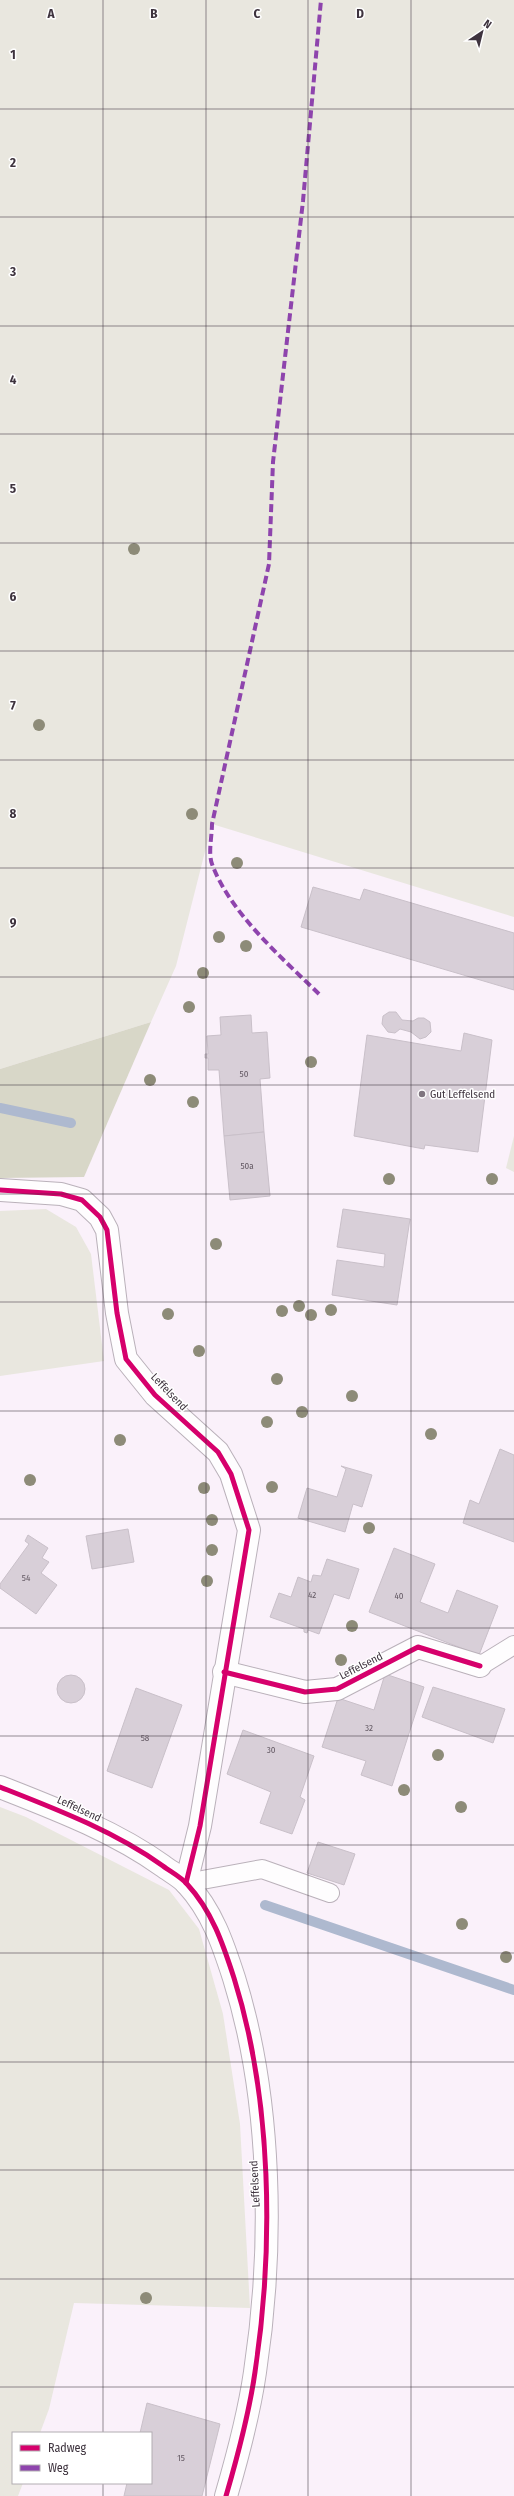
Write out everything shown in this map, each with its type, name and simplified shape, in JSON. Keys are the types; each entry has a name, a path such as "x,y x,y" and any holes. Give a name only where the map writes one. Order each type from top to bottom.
{"street":[{"name":"Leffelsend","path":"0,1190 61,1194 82,1200 100,1217 107,1230 117,1313 126,1359 155,1395 218,1452 231,1474 250,1530 224,1672 200,1826 186,1883"},
{"name":"Leffelsend","path":"224,1672 304,1692 337,1689 418,1647 480,1666"},
{"name":"Leffelsend","path":"0,1787 45,1805 130,1846 186,1883 209,1912 222,1942 245,2014 262,2124 267,2229 255,2373 242,2440 226,2496"}],"lane":[{"name":"Leffelsend","path":"480,1666 514,1645"},
{"path":"186,1883 262,1869 330,1893"}],"shaded area":[{"path":"0,0 514,0 514,917 212,824 176,966 151,1022 0,1069"},
{"path":"151,1022 84,1177 0,1178 0,1069"},
{"path":"514,1136 514,1172 506,1168"},
{"path":"46,1209 76,1227 91,1254 104,1361 0,1376 0,1211"},
{"path":"0,1807 26,1817 169,1890 199,1929 223,2014 240,2124 250,2308 74,2303 49,2409 40,2432 12,2432 12,2484 23,2484 18,2496 0,2496"}],"building":[{"path":"313,887 360,900 364,889 514,933 514,990 301,927"},
{"path":"389,1012 396,1012 402,1020 413,1021 418,1018 424,1018 430,1022 431,1032 426,1037 420,1039 411,1032 400,1029 395,1033 388,1032 382,1024 383,1016"},
{"path":"251,1015 252,1033 267,1032 270,1078 260,1079 264,1132 224,1136 219,1070 208,1070 208,1058 205,1058 205,1054 208,1054 207,1036 221,1035 220,1017"},
{"name":"Gut Leffelsend","path":"464,1033 492,1040 478,1152 425,1145 424,1149 354,1136 367,1035 461,1051"},
{"path":"264,1132 270,1196 230,1200 224,1136"},
{"path":"343,1209 410,1219 397,1305 332,1295 337,1260 384,1267 385,1254 337,1247"},
{"path":"500,1449 514,1455 514,1542 463,1523 470,1500 479,1504"},
{"path":"341,1466 372,1475 362,1507 353,1504 345,1532 298,1518 307,1488 337,1497 346,1469"},
{"path":"128,1529 134,1562 92,1569 86,1536"},
{"path":"28,1535 48,1548 42,1558 49,1562 41,1573 57,1585 36,1614 0,1588 0,1584 29,1544 25,1541"},
{"path":"394,1548 435,1564 420,1602 448,1613 457,1590 498,1606 479,1655 369,1612"},
{"path":"327,1559 359,1569 349,1599 334,1594 319,1634 308,1630 307,1633 304,1632 304,1629 270,1617 279,1593 291,1597 298,1577 311,1582 313,1575 321,1576"},
{"path":"385,1674 424,1687 392,1786 361,1775 366,1761 322,1747 338,1698 374,1710"},
{"path":"71,1675 81,1679 85,1689 81,1699 71,1703 61,1699 57,1689 61,1679"},
{"path":"433,1687 505,1709 493,1743 422,1717"},
{"path":"136,1688 182,1705 152,1788 107,1771"},
{"path":"243,1730 314,1756 300,1797 305,1800 292,1834 260,1823 271,1792 227,1774"},
{"path":"318,1842 355,1854 344,1885 307,1873"},
{"path":"147,2403 220,2424 202,2496 124,2496 127,2484 152,2484 152,2432 140,2432"}],"waterway":[{"path":"0,1108 71,1123"},
{"path":"265,1905 514,1990"}],"marked path":[{"path":"319,994 258,934 231,900 220,882 212,864 210,850 212,824 269,564 273,462 303,201 321,0"}],"cycle path":[{"path":"0,1190 61,1194 82,1200 100,1217 107,1230 117,1313 126,1359 155,1395 218,1452 231,1474 249,1530 200,1826 186,1883"},
{"path":"224,1672 305,1692 337,1689 418,1647 480,1666"},
{"path":"0,1787 63,1812 105,1831 144,1853 182,1879 196,1894 216,1928 234,1978 247,2025 256,2073 266,2174 267,2224 265,2275 255,2372 243,2434 226,2496"}],"place":[{"name":"Gut Leffelsend","path":"422,1094"}]}
